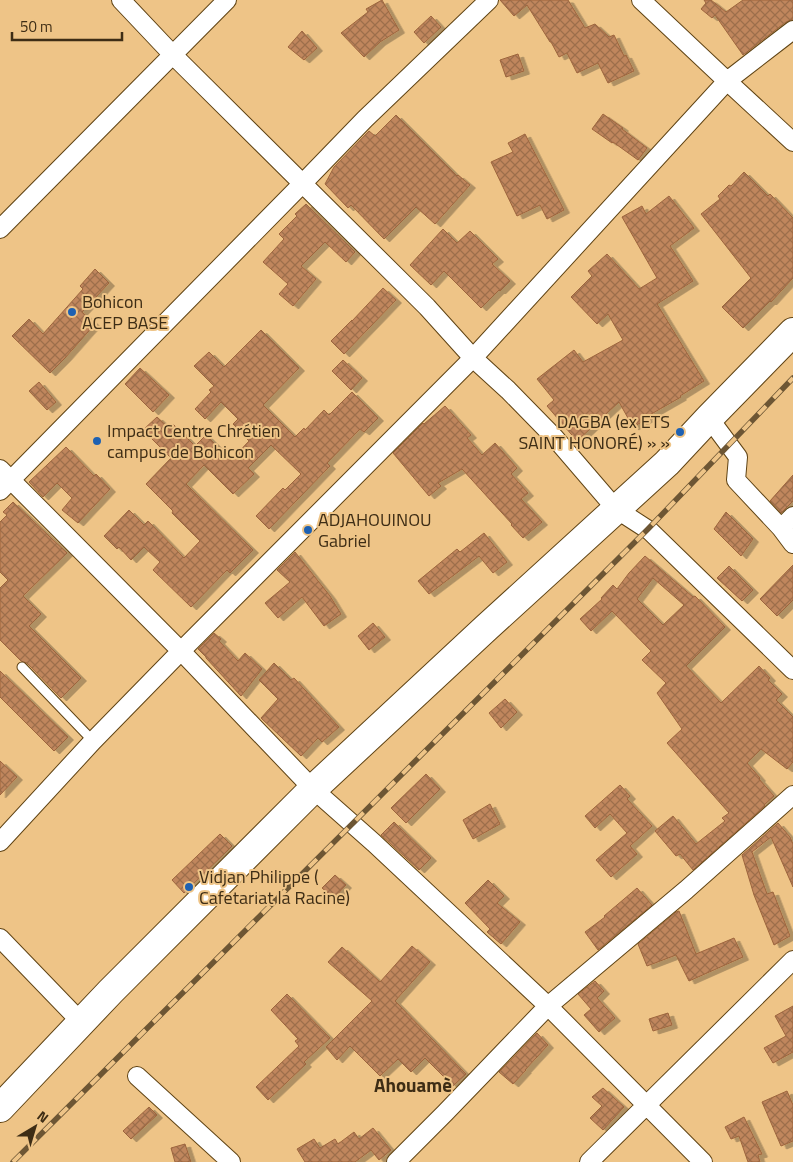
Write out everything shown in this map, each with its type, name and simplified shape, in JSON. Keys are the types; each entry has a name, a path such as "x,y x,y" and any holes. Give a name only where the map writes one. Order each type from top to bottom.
{"highway":[{"path":"0,1108 81,1022 313,789 667,463 793,332"}],"street":[{"path":"121,0 172,55 304,183 427,307 473,358 508,390 555,438 616,509 650,531 793,670"},
{"path":"0,229 226,0"},
{"path":"489,0 364,119 304,183 4,479 180,651 313,789 374,843 548,1006 703,1162"},
{"path":"642,0 793,142"},
{"path":"0,842 180,651 473,358 726,81 793,30"},
{"path":"709,418 738,457 736,480 787,522 793,544"},
{"path":"396,1162 548,1006 686,890 793,794"},
{"path":"0,938 81,1022"},
{"path":"589,1162 793,960"},
{"path":"136,1076 231,1162"}],"lane":[{"path":"22,667 94,741"}],"building":[{"path":"382,0 399,30 380,42 364,57 341,33 368,12 366,9"},
{"path":"500,0 568,0 585,28 595,24 609,37 614,35 634,71 608,83 598,63 577,73 567,53 559,57 527,5 514,16"},
{"path":"704,0 711,0 726,12 743,0 793,0 793,19 786,22 743,55 715,15 712,18 701,9 706,3"},
{"path":"431,16 441,27 424,43 414,32"},
{"path":"302,31 317,48 304,60 288,47"},
{"path":"518,54 524,71 506,77 500,60"},
{"path":"603,114 647,148 638,160 592,129"},
{"path":"396,115 457,176 470,185 435,224 416,207 384,239 351,205 348,208 325,184 334,167 369,131 375,136"},
{"path":"525,134 564,210 547,219 540,205 517,216 491,162 513,152 508,143"},
{"path":"744,172 768,196 770,194 793,218 793,278 743,328 722,307 751,278 701,214 720,199 718,196"},
{"path":"669,196 694,228 670,246 693,281 657,304 704,381 633,427 619,402 577,441 547,406 554,400 537,379 574,350 583,362 623,340 608,314 597,324 571,297 592,276 588,271 607,254 639,289 657,278 622,217 642,206 646,214"},
{"path":"306,204 355,252 346,262 325,242 301,266 316,279 293,306 279,294 288,284 263,262 284,239 279,234"},
{"path":"443,229 457,243 470,231 498,259 492,264 510,281 481,308 444,271 431,285 410,265"},
{"path":"95,269 109,283 82,312 95,324 50,373 12,336 29,319 43,334 83,289 80,286"},
{"path":"383,288 396,300 344,354 331,341"},
{"path":"261,330 299,368 263,405 295,437 304,428 305,430 324,410 329,415 352,392 378,418 364,432 360,429 327,463 330,466 269,529 256,516 283,488 285,490 301,474 271,445 248,468 254,474 233,494 204,465 186,484 253,550 230,573 227,570 191,607 153,570 160,562 144,547 131,560 119,547 117,549 104,536 129,510 144,525 148,521 184,558 200,541 146,484 171,458 143,430 157,417 169,428 173,424 195,446 206,435 231,460 249,441 233,424 238,419 221,402 205,419 195,409 211,392 209,390 214,386 194,366 209,352 224,367"},
{"path":"343,360 362,378 351,390 332,371"},
{"path":"140,368 169,395 153,412 125,384"},
{"path":"39,382 56,402 47,410 29,391"},
{"path":"445,406 471,435 467,438 482,455 495,443 517,468 511,474 528,493 521,499 542,522 523,538 462,469 438,483 441,486 429,496 393,453 423,423"},
{"path":"66,447 94,476 96,474 110,489 78,523 62,510 72,498 57,483 43,497 29,482"},
{"path":"793,475 793,501 781,513 770,501"},
{"path":"13,502 67,553 23,596 41,614 29,626 81,678 61,698 27,663 21,661 0,640 0,588 8,580 0,572 0,522 7,515 3,512"},
{"path":"726,512 753,539 741,556 714,529"},
{"path":"484,533 507,562 493,573 479,556 429,594 418,581 457,549 460,552"},
{"path":"295,552 330,596 341,614 324,626 302,597 278,618 265,603 290,582 277,570"},
{"path":"645,556 693,597 695,596 725,627 686,666 721,703 759,666 770,678 768,680 782,694 776,700 793,717 793,762 787,769 761,749 747,763 774,796 693,870 680,854 676,856 655,831 673,816 696,844 725,821 722,818 729,813 667,743 682,729 657,693 666,683 642,660 651,651 612,611 591,631 580,619 602,599 613,585 617,589","holes":["653,578 684,605 663,625 637,599"]},
{"path":"793,565 793,600 777,616 760,599"},
{"path":"729,566 753,590 742,601 717,578"},
{"path":"373,623 385,637 369,650 358,636"},
{"path":"214,633 238,661 245,653 262,669 241,696 198,649"},
{"path":"274,663 291,680 294,678 339,727 322,742 318,738 301,756 261,718 278,699 259,680"},
{"path":"0,671 68,737 54,751 0,697"},
{"path":"505,699 517,712 501,728 489,713"},
{"path":"0,761 17,777 0,795"},
{"path":"426,774 440,789 406,823 391,808"},
{"path":"620,785 630,796 627,799 652,826 630,846 637,854 611,877 596,860 627,833 610,814 595,828 585,816"},
{"path":"490,804 500,824 473,839 463,820"},
{"path":"394,822 431,858 419,870 381,835"},
{"path":"778,823 790,837 793,844 793,887 771,837 752,852 767,894 773,892 790,936 774,945 754,895 742,855"},
{"path":"220,834 232,846 184,893 172,880"},
{"path":"335,875 346,885 334,898 322,888"},
{"path":"488,880 504,896 497,903 520,922 501,944 487,932 490,929 465,903"},
{"path":"637,888 652,905 598,950 585,932"},
{"path":"679,911 696,954 734,938 743,957 689,981 676,955 647,966 638,944"},
{"path":"412,946 430,962 395,1001 466,1074 453,1086 425,1058 411,1072 398,1059 380,1076 350,1046 337,1060 326,1047 372,1001 328,962 342,947 380,982"},
{"path":"595,981 604,991 597,998 615,1018 599,1032 584,1015 591,1009 578,994"},
{"path":"287,994 330,1038 268,1100 256,1087 299,1046 295,1041 298,1039 271,1010"},
{"path":"793,1006 793,1052 773,1063 764,1048 786,1036 775,1016"},
{"path":"668,1013 672,1025 653,1031 649,1019"},
{"path":"537,1033 548,1045 513,1084 499,1072"},
{"path":"603,1088 624,1107 603,1130 590,1118 602,1106 592,1097"},
{"path":"787,1091 793,1105 793,1141 781,1146 762,1102"},
{"path":"149,1107 157,1115 131,1139 123,1131"},
{"path":"744,1117 762,1154 758,1155 760,1162 748,1162 739,1136 731,1139 725,1127"},
{"path":"373,1128 391,1150 379,1160 371,1150 355,1162 305,1162 297,1149 314,1139 320,1148 335,1139 338,1144 354,1132 359,1139"},
{"path":"185,1144 191,1162 175,1162 171,1148"}],"railway":[{"path":"13,1162 648,529 793,378"}],"place":[{"name":"Bohicon ACEP BASE","path":"72,312"},
{"name":"DAGBA (ex ETS SAINT HONORÉ) » »","path":"680,432"},
{"name":"Impact Centre Chrétien campus de Bohicon","path":"97,441"},
{"name":"ADJAHOUINOU Gabriel","path":"308,530"},
{"name":"Vidjan Philippe ( Cafetariat la Racine)","path":"189,887"}],"district":[{"name":"Ahouamè","path":"413,1085"}]}
